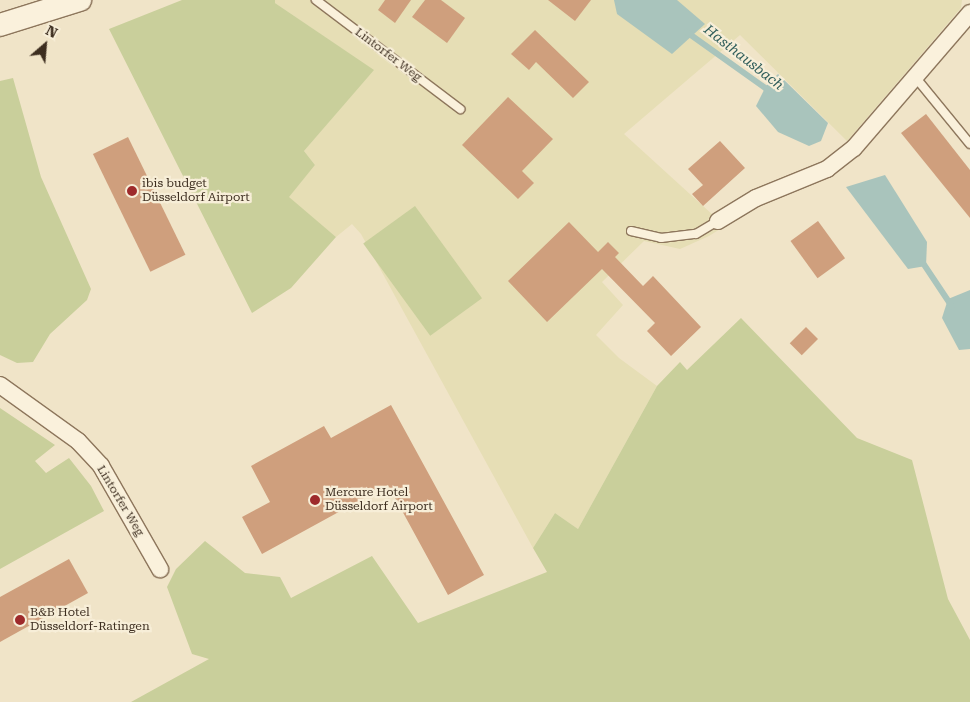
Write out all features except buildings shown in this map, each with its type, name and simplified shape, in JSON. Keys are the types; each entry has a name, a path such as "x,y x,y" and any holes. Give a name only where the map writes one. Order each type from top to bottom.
{"main road":[{"path":"0,25 80,0"}],"street":[{"path":"718,221 756,198 828,169 854,148 970,13"},
{"name":"Lintorfer Weg","path":"0,385 78,441 101,466 160,570"}],"lane":[{"name":"Lintorfer Weg","path":"316,0 460,109"},
{"path":"916,78 970,144"},
{"path":"631,232 661,238 696,234 718,221"}],"shaded area":[{"path":"275,0 962,0 961,8 847,141 740,35 624,134 725,226 709,236 680,249 644,241 602,282 623,305 596,335 619,358 657,386 578,529 555,513 533,548 361,234 352,224 336,237 288,197 315,165 304,151 373,70 275,3"}],"green space":[{"path":"182,0 275,0 275,3 374,70 304,151 315,165 289,197 336,237 291,288 252,313 109,29"},
{"path":"13,78 41,177 91,289 87,300 50,334 33,362 17,363 0,355 0,81"},
{"path":"415,206 482,298 430,336 363,244"},
{"path":"741,318 857,438 912,460 948,599 970,640 970,702 131,702 209,659 192,654 167,587 176,569 205,541 245,573 280,577 291,598 372,556 418,623 547,572 533,548 555,513 578,529 657,386 680,362 687,370"},
{"path":"0,408 55,445 35,461 46,473 69,458 91,486 104,511 0,569"}],"water":[{"path":"614,0 677,0 705,24 672,54 617,14"},
{"path":"778,74 828,123 821,141 809,146 778,132 756,106 766,86"},
{"path":"885,175 927,242 926,266 908,269 846,187"},
{"path":"970,290 970,349 959,350 942,318 948,299"}],"waterway":[{"name":"Hasthausbach","path":"687,32 771,92"},
{"name":"Hasthausbach","path":"922,261 952,306"}],"place":[{"name":"ibis budget Düsseldorf Airport","path":"132,191"},
{"name":"Mercure Hotel Düsseldorf Airport","path":"315,500"},
{"name":"B&B Hotel Düsseldorf-Ratingen","path":"20,620"}]}
